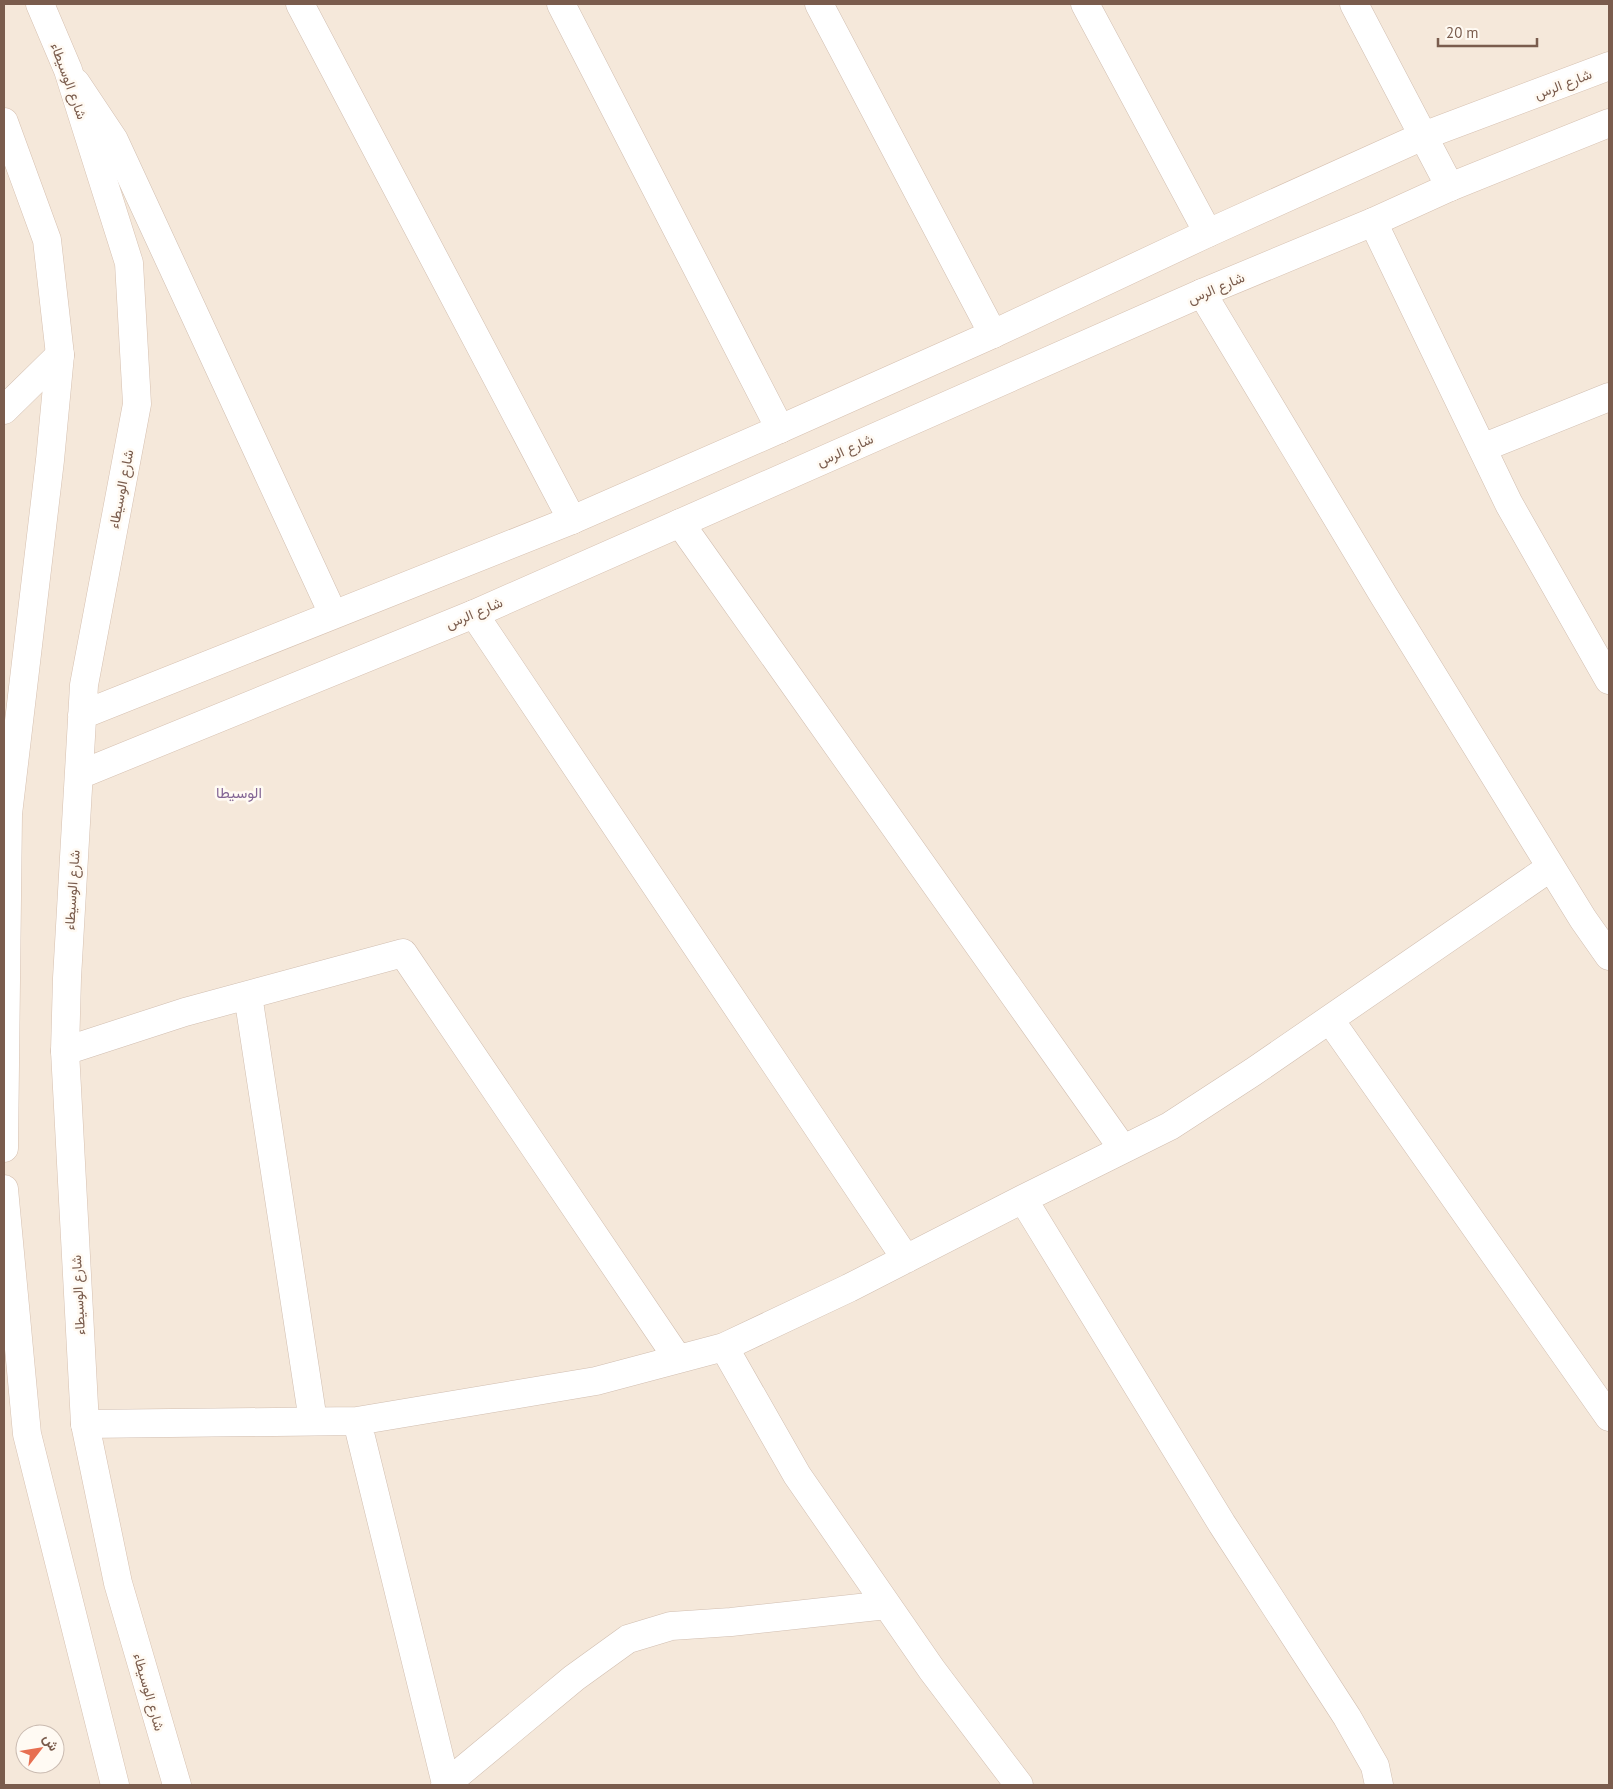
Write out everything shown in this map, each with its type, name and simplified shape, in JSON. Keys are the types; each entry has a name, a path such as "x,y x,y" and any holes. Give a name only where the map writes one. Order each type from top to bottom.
{"street":[{"name":"شارع الوسيطاء","path":"40,4 68,70 130,263 136,404 84,685 66,978 65,1050 85,1424 118,1583 177,1785"},
{"path":"300,4 572,520"},
{"path":"561,4 780,429"},
{"path":"819,4 993,334"},
{"path":"1085,4 1208,234"},
{"path":"1354,4 1450,187"},
{"name":"شارع الرس","path":"82,715 572,520 993,334 1423,136 1609,66"},
{"path":"68,70 114,140 333,614"},
{"path":"4,122 48,240 60,355 50,460 10,758 4,1148"},
{"name":"شارع الرس","path":"79,775 474,614 1202,293 1373,222 1450,187 1609,123"},
{"path":"1373,222 1509,504 1609,680"},
{"path":"1202,293 1379,587 1583,919 1609,956"},
{"path":"4,410 60,355"},
{"path":"1482,448 1609,397"},
{"path":"680,523 1123,1149"},
{"path":"474,614 906,1258"},
{"path":"85,1424 357,1421 596,1381 724,1347 849,1288 1170,1126 1330,1020 1551,867"},
{"path":"65,1050 185,1012 403,953 678,1359"},
{"path":"248,995 313,1421"},
{"path":"1330,1020 1609,1417"},
{"path":"4,1189 27,1434 115,1785"},
{"path":"1023,1199 1222,1524 1347,1717 1375,1766 1379,1785"},
{"path":"724,1347 797,1475 932,1670 1019,1785"},
{"path":"357,1421 446,1785 574,1678 628,1639 671,1626 731,1622 887,1605"}],"shaded area":[{"path":"4,4 1609,4 1609,1785 4,1785"}],"district":[{"name":"الوسيطا","path":"239,792"}]}
